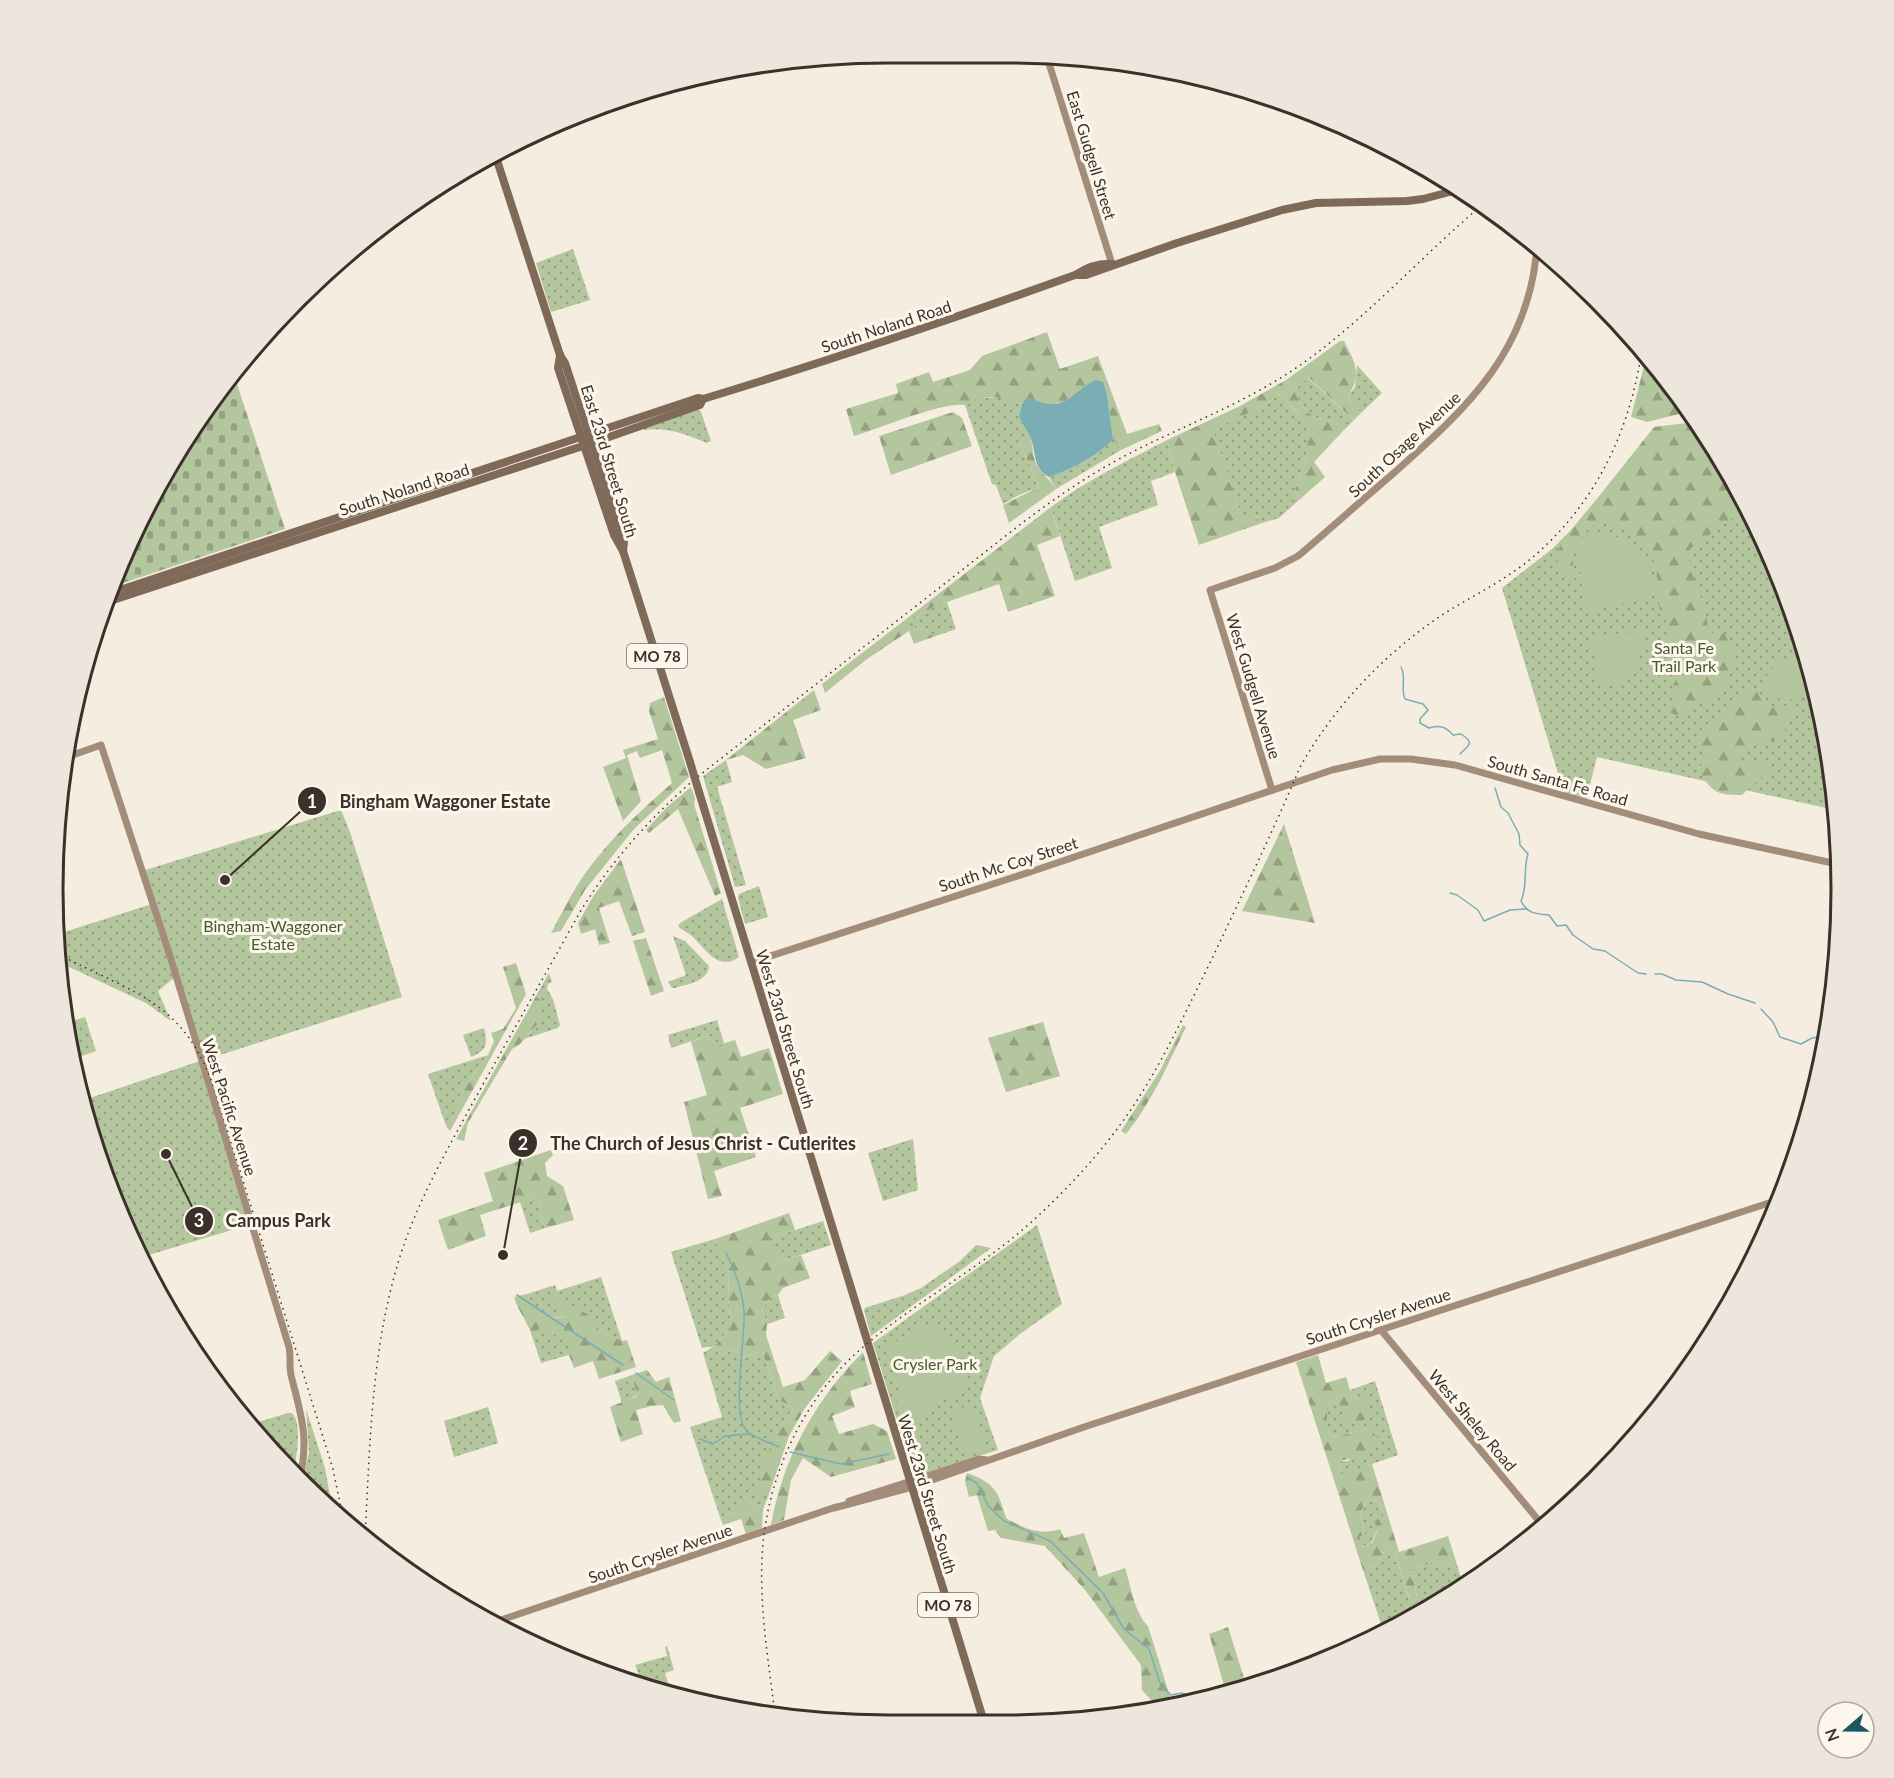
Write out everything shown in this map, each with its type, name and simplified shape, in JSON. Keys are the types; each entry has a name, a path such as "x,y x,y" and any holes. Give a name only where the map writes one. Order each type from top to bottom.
{"main road":[{"name":"East 23rd Street South","path":"498,162 560,355 558,368 624,542 623,550"},
{"name":"South Noland Road","path":"119,590 700,405 703,399 861,348 1075,275 1086,269 1112,264 1254,217 1316,203 1407,201 1448,192"},
{"name":"South Noland Road","path":"116,599 586,440"},
{"name":"West 23rd Street South","path":"623,550 752,962 982,1715"}],"street":[{"name":"East Gudgell Street","path":"1049,65 1112,264"},
{"name":"South Osage Avenue","path":"1210,590 1275,568 1298,556 1426,444 1472,399 1500,360 1518,328 1532,286 1536,256"},
{"name":"West Gudgell Avenue","path":"1210,590 1272,790"},
{"name":"West Pacific Avenue","path":"75,752 101,745 231,1151 290,1354 291,1376 304,1427 301,1469"},
{"name":"South Santa Fe Road","path":"1272,790 1332,770 1380,759 1411,759 1455,765 1699,834 1830,862"},
{"name":"South Mc Coy Street","path":"752,962 1272,790"},
{"name":"South Crysler Avenue","path":"504,1619 1769,1203"},
{"name":"West Sheley Road","path":"1381,1330 1538,1520"}],"green space":[{"path":"573,249 590,300 551,312 536,263"},
{"path":"1047,332 1060,369 1098,356 1127,434 1159,424 1162,431 1121,450 1113,439 1107,394 1072,396 1063,402 1051,405 1026,398 1022,404 993,397 979,398 965,405 926,411 854,436 846,409 898,393 896,384 929,372 933,382 970,370 982,356"},
{"path":"1340,341 1344,341 1356,369 1355,382 1347,397 1361,413 1354,420 1309,378 1294,390 1305,410 1310,414 1322,420 1337,422 1344,430 1314,462 1325,477 1299,500 1295,489 1306,457 1307,430 1300,416 1279,394 1264,406 1213,429 1241,514 1253,514 1262,523 1199,545 1167,440 1238,407 1286,380"},
{"path":"1357,365 1382,393 1361,413 1347,397 1355,387"},
{"path":"1644,366 1680,414 1647,422 1631,417"},
{"path":"1308,378 1354,420 1344,430 1337,422 1322,420 1305,410 1294,390"},
{"path":"237,383 285,529 122,583 148,524 174,476 202,430"},
{"path":"1279,394 1305,423 1308,437 1307,447 1304,466 1295,489 1299,500 1279,518 1262,523 1253,514 1241,514 1212,429 1264,406"},
{"path":"976,397 1005,398 1022,404 1019,416 1029,432 1020,443 1039,487 1003,504 996,485 992,484 965,405"},
{"path":"696,409 701,412 711,441 707,443 668,430 644,430 644,428"},
{"path":"953,412 962,418 972,446 891,475 879,436"},
{"path":"1687,423 1740,513 1688,550 1689,561 1706,612 1708,633 1725,634 1736,660 1716,695 1692,704 1685,713 1675,715 1667,710 1668,702 1678,704 1673,685 1679,676 1690,674 1689,665 1676,663 1669,659 1666,649 1670,628 1660,609 1653,558 1642,541 1625,529 1601,521 1585,532 1576,545 1573,561 1575,579 1570,583 1556,559 1561,542 1654,427"},
{"path":"1029,432 1037,465 1056,489 1009,523 1003,505 1039,487 1020,443"},
{"path":"1113,439 1121,450 1056,489 1049,477 1083,462"},
{"path":"1167,440 1175,472 1151,481 1158,505 1099,527 1112,568 1075,581 1051,507 1093,479"},
{"name":"Santa Fe Trail Park","path":"1730,495 1768,573 1803,675 1815,728 1827,808 1597,757 1586,800 1564,793 1502,588 1552,549 1578,523"},
{"path":"1051,507 1060,536 1037,545 1055,596 1008,612 999,584 947,602 943,601 911,621 916,629 927,630 933,637 914,644 909,631 867,659 825,693 822,684"},
{"path":"1598,532 1622,539 1639,553 1651,571 1657,595 1587,612 1584,609 1578,539"},
{"path":"943,601 947,602 956,629 933,637 927,630 916,629 911,621"},
{"path":"1644,631 1641,651 1633,668 1620,681 1601,689 1591,639 1593,636"},
{"path":"1782,658 1795,661 1807,694 1794,699 1781,699 1770,695 1758,686"},
{"path":"1751,686 1771,708 1795,704 1798,709 1786,722 1786,731 1774,740 1753,744 1741,751 1740,763 1762,763 1769,770 1742,795 1720,793 1711,788 1699,771 1704,758 1700,732 1702,728 1734,706"},
{"path":"814,690 821,710 793,720 806,758 766,769 743,755 726,760"},
{"path":"664,697 689,777 634,829 585,890 561,931 551,933 590,866 624,828 672,783 662,750 640,758 637,751 627,755 641,801 623,821 603,767 626,758 623,750 658,739 649,711 650,703"},
{"path":"726,760 732,782 717,787 746,885 735,887 703,776"},
{"path":"691,787 721,893 715,896 678,809 649,833 646,830 667,807"},
{"name":"Bingham-Waggoner Estate","path":"341,810 402,997 201,1061 252,1224 149,1255 107,1155 90,1098 200,1061 174,978 158,991 171,1021 146,1003 67,966 65,932 152,904 142,871"},
{"path":"1284,824 1315,923 1242,911"},
{"path":"621,859 645,932 632,936 619,901 599,908 610,943 599,945 595,929 581,934 578,923 594,895"},
{"path":"759,886 768,917 745,924 739,894"},
{"path":"722,899 739,957 725,962 713,958 693,937 678,926"},
{"path":"673,936 685,941 709,966 708,971 701,978 675,988 672,988 668,982 686,975"},
{"path":"646,938 664,991 651,996 633,941"},
{"path":"516,963 526,994 450,1131 446,1126 458,1110 457,1101 488,1055 494,1041 491,1033 503,1029 516,1008 503,967"},
{"path":"549,973 552,982 548,984 547,989 553,999 560,1025 558,1028 524,1039 537,1025 541,1002 536,996"},
{"path":"536,996 542,1002 537,1025 519,1045 512,1049 468,1123 464,1141 456,1139"},
{"path":"85,1017 96,1051 80,1056 74,1020"},
{"path":"717,1020 724,1043 715,1046 707,1036 671,1048 668,1035"},
{"path":"1043,1022 1060,1076 1006,1092 988,1038"},
{"path":"1183,1025 1186,1027 1159,1082 1144,1109 1126,1134 1121,1131 1161,1069"},
{"path":"484,1028 485,1046 471,1057 463,1035"},
{"path":"707,1036 715,1046 735,1040 741,1057 769,1048 783,1094 740,1108 756,1157 714,1171 722,1196 708,1199 684,1102 707,1095 691,1042"},
{"path":"488,1055 467,1084 457,1101 458,1110 446,1126 428,1074"},
{"path":"913,1139 918,1190 883,1201 868,1153"},
{"path":"551,1150 553,1155 545,1163 547,1176 563,1186 574,1220 545,1228 537,1197 480,1215 486,1236 448,1250 438,1220 493,1201 484,1173"},
{"path":"537,1197 545,1228 530,1233 520,1202"},
{"path":"789,1213 795,1230 769,1239 782,1261 801,1255 810,1278 783,1288 778,1295 770,1298 762,1309 767,1324 766,1335 783,1387 805,1380 830,1351 842,1361 805,1408 789,1436 768,1497 758,1492 762,1464 782,1425 794,1408 779,1400 762,1351 738,1359 737,1349 719,1355 716,1345 731,1326 728,1296 729,1272 715,1239"},
{"path":"823,1221 831,1245 782,1261 768,1239"},
{"name":"Crysler Park","path":"1037,1225 1062,1304 994,1356 980,1398 998,1450 914,1476 873,1343"},
{"path":"715,1239 729,1272 728,1296 731,1326 716,1345 719,1355 737,1349 739,1359 762,1351 779,1400 794,1408 782,1425 758,1491 768,1497 763,1509 745,1497 740,1511 720,1517 690,1427 722,1417 703,1353 714,1346 702,1348 671,1252"},
{"path":"976,1245 991,1248 871,1336 865,1308 921,1288 960,1261"},
{"path":"601,1277 622,1341 597,1330 586,1314 546,1318 535,1311 527,1294 555,1285 557,1291"},
{"path":"527,1294 537,1311 544,1316 564,1317 552,1301 556,1296 587,1314 597,1330 622,1341 627,1340 636,1367 599,1379 593,1361 574,1368 569,1355 575,1345 541,1328 531,1333 514,1297"},
{"path":"778,1295 785,1318 767,1324 762,1309 770,1298"},
{"path":"926,1325 937,1327 952,1339 961,1356 970,1386 928,1405 930,1414 914,1420 900,1413 895,1396 901,1393 887,1348 910,1332"},
{"path":"540,1327 576,1345 569,1355 541,1363 531,1333"},
{"path":"863,1352 872,1384 850,1391 855,1407 832,1416 839,1434 873,1424 887,1431 896,1459 831,1477 803,1458 791,1480 784,1520 771,1525 784,1476 804,1431 830,1390"},
{"path":"1318,1355 1326,1383 1346,1377 1350,1390 1359,1401 1369,1398 1370,1418 1355,1423 1345,1419 1337,1399 1327,1406 1327,1425 1331,1437 1371,1429 1377,1437 1375,1448 1364,1457 1338,1461 1342,1477 1372,1464 1399,1552 1448,1536 1458,1568 1434,1562 1412,1569 1417,1598 1425,1600 1407,1610 1409,1598 1393,1547 1383,1553 1376,1565 1363,1570 1356,1549 1372,1543 1377,1531 1375,1521 1384,1515 1378,1499 1366,1502 1360,1513 1365,1533 1354,1542 1296,1362"},
{"path":"647,1370 656,1382 669,1377 681,1421 674,1423 663,1405 636,1410 643,1434 621,1442 610,1407 637,1396 632,1375"},
{"path":"632,1375 637,1395 622,1403 615,1381"},
{"path":"1375,1381 1398,1455 1342,1478 1338,1461 1348,1461 1377,1437 1371,1429 1331,1437 1327,1425 1327,1406 1337,1399 1359,1401 1350,1390"},
{"path":"971,1405 986,1450 965,1457 951,1411"},
{"path":"488,1407 498,1443 454,1457 444,1421"},
{"path":"306,1409 325,1468 330,1497 305,1472 309,1452"},
{"path":"292,1413 298,1434 295,1463 268,1434 258,1422"},
{"path":"967,1473 984,1480 998,1495 1006,1518 1019,1525 1046,1532 1060,1529 1064,1538 1084,1533 1099,1577 1125,1568 1139,1614 1148,1626 1170,1698 1152,1701 1142,1690 1141,1665 1085,1590 1045,1546 1001,1538 995,1530 988,1531 977,1495 969,1497 965,1481"},
{"path":"745,1497 763,1509 762,1528 746,1534 741,1519 723,1525 720,1517 740,1511 738,1505"},
{"path":"1378,1499 1384,1515 1371,1543 1356,1549 1354,1542 1365,1533 1360,1513 1366,1502"},
{"path":"1393,1547 1409,1599 1407,1610 1381,1624 1363,1570 1376,1565 1383,1553"},
{"path":"1434,1562 1458,1568 1461,1578 1425,1600 1417,1598 1412,1569"},
{"path":"1228,1627 1243,1680 1224,1685 1209,1634"},
{"path":"667,1646 674,1670 665,1673 669,1685 640,1676 635,1665 667,1656 665,1647"}],"water":[{"path":"1096,380 1103,382 1107,394 1113,439 1083,462 1049,477 1039,469 1029,434 1019,416 1022,404 1026,398 1056,404 1068,399"}],"waterway":[{"path":"1401,667 1405,699 1423,704 1428,710 1420,719 1420,723 1429,728 1442,727 1453,735 1461,734 1466,737 1469,744 1460,754"},
{"path":"1495,788 1501,807 1508,813 1519,834 1520,845 1528,854 1521,901 1526,909 1549,915 1557,926 1566,925 1573,935 1593,949 1605,951 1638,973 1646,974"},
{"path":"1450,893 1457,895 1478,910 1484,921 1510,910 1527,909"},
{"path":"1655,974 1662,974 1676,980 1702,982 1755,1003"},
{"path":"1761,1009 1773,1022 1780,1037 1801,1044 1817,1037"},
{"path":"726,1253 738,1281 744,1311 739,1392 742,1421 749,1433 779,1447"},
{"path":"517,1295 623,1365"},
{"path":"636,1373 674,1400"},
{"path":"700,1439 713,1444 725,1436 749,1434"},
{"path":"790,1452 841,1464 889,1454"},
{"path":"967,1477 977,1483 989,1507 1004,1521 1050,1541 1103,1593 1124,1629 1149,1649 1161,1686 1171,1695 1185,1695"}],"railway":[{"path":"365,1527 370,1436 381,1336 396,1270 410,1227 439,1166 498,1057 580,912 619,857 663,808 696,778 1026,520 1108,465 1225,408 1287,374 1339,336 1476,211"},
{"path":"774,1707 763,1607 763,1543 773,1491 781,1466 804,1418 818,1396 853,1356 872,1340 1014,1237 1068,1186 1106,1143 1131,1110 1167,1049 1244,891 1300,767 1329,722 1363,681 1402,645 1445,613 1520,567 1563,527 1581,505 1610,457 1630,405 1640,361"},
{"path":"66,958 155,1004 173,1019 189,1038 204,1063 216,1094 333,1469 341,1507"}],"place":[{"name":"Bingham Waggoner Estate","path":"225,880"},
{"name":"Campus Park","path":"166,1154"},
{"name":"The Church of Jesus Christ - Cutlerites","path":"503,1255"}]}
